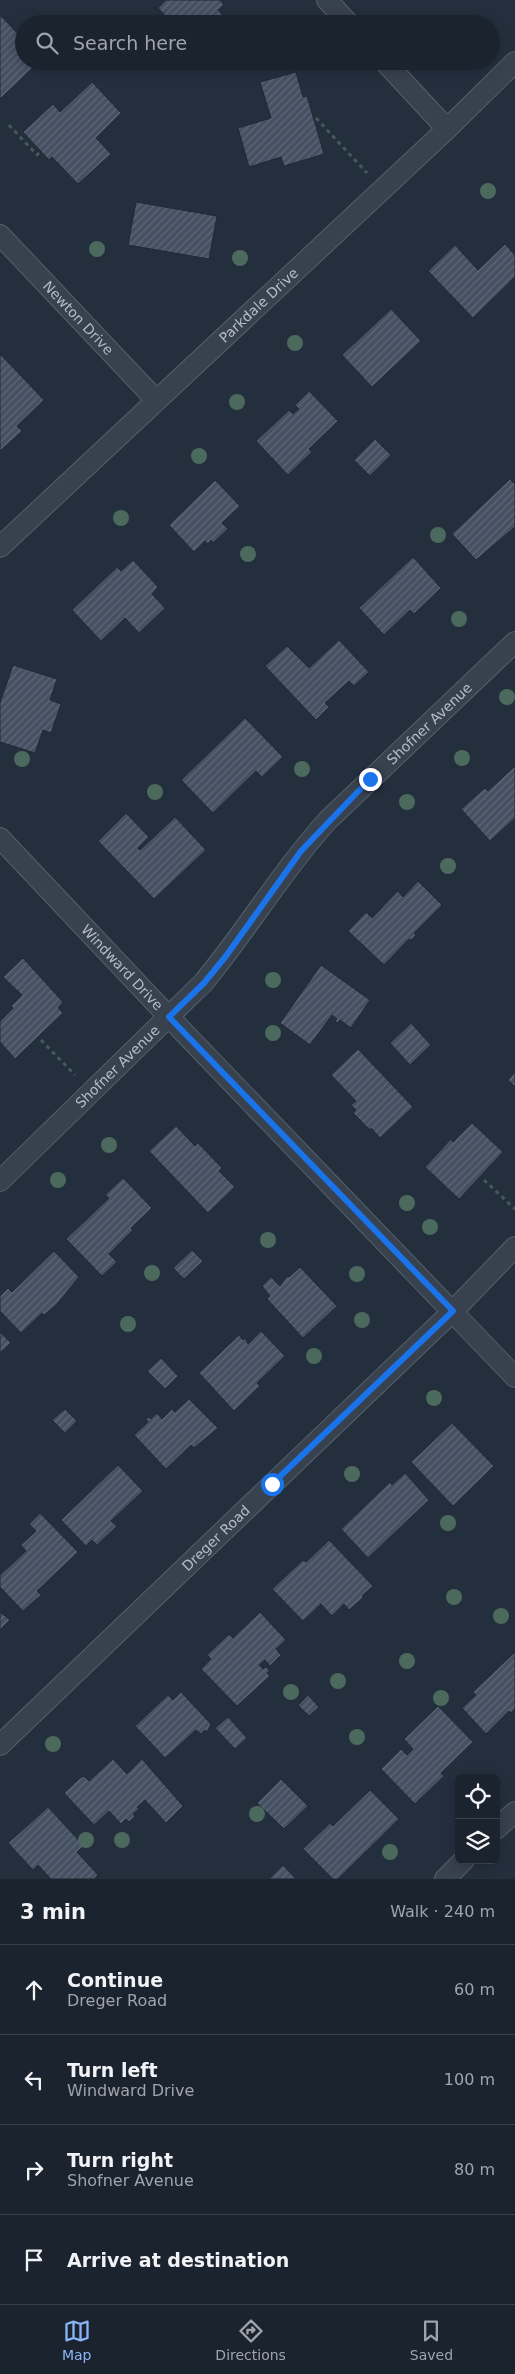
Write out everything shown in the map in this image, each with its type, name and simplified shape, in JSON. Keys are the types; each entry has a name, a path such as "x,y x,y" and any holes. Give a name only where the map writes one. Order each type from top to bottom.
{"street":[{"path":"327,0 341,15"},
{"name":"Parkdale Drive","path":"0,547 447,129 515,62"},
{"path":"392,70 447,129"},
{"name":"Newton Drive","path":"0,235 156,400"},
{"name":"Shofner Avenue","path":"0,1181 204,983 226,956 301,851 328,820 515,642"},
{"name":"Windward Drive","path":"0,838 515,1377"},
{"name":"Dreger Road","path":"0,1744 453,1311 515,1247"},
{"path":"500,1825 515,1812"},
{"path":"445,1879 460,1864"}],"path":[{"path":"316,118 372,179"},
{"path":"9,125 37,155 40,152"},
{"path":"41,1040 80,1081"},
{"path":"484,1180 515,1209"}],"building":[{"path":"166,0 220,0 224,5 218,10 223,15 165,15 158,8"},
{"path":"0,15 15,31 15,70 31,70 0,99"},
{"path":"296,72 303,97 307,96 324,154 284,166 281,157 249,167 238,128 271,118 260,82"},
{"path":"92,82 121,113 96,138 111,154 78,184 52,157 49,160 23,132 53,104 60,112"},
{"path":"136,202 217,216 209,259 128,245"},
{"path":"505,244 515,255 515,277 473,318 428,271 455,245 478,270"},
{"path":"391,309 421,341 372,387 342,355"},
{"path":"0,354 44,400 17,426 22,431 0,451"},
{"path":"309,391 338,421 309,449 312,452 288,475 256,441 289,410 293,414 299,409 295,405"},
{"path":"375,439 391,455 370,476 354,460"},
{"path":"510,479 515,484 515,527 476,560 452,534"},
{"path":"215,480 240,506 222,523 228,529 213,543 211,540 208,544 205,541 194,552 169,525"},
{"path":"413,557 441,588 414,614 410,610 384,635 359,608"},
{"path":"133,560 158,587 152,594 165,608 139,633 125,618 101,641 72,610 117,567 121,571"},
{"path":"339,640 369,672 354,686 349,681 325,703 329,707 316,720 265,666 287,646 309,668"},
{"path":"13,665 57,679 50,700 61,704 51,733 43,730 35,753 0,742 0,703"},
{"path":"245,718 283,757 262,777 256,771 213,813 181,780"},
{"path":"515,766 515,818 490,841 461,809 485,788 488,791"},
{"path":"126,813 149,837 138,848 140,850 175,817 206,850 154,899 98,841"},
{"path":"418,881 442,905 414,933 416,935 411,940 409,939 384,965 348,931 366,912 372,918 398,891 403,897"},
{"path":"23,958 63,1002 58,1008 63,1013 15,1059 0,1042 0,1021 13,1008 11,1006 22,995 3,977"},
{"path":"321,965 370,1000 351,1028 340,1020 338,1023 335,1021 337,1019 332,1015 310,1045 280,1023"},
{"path":"411,1023 431,1045 410,1065 390,1043"},
{"path":"358,1049 413,1107 380,1138 353,1113 356,1110 351,1105 356,1101 331,1075"},
{"path":"515,1072 515,1087 508,1080"},
{"path":"472,1123 503,1152 459,1199 425,1167 451,1139 453,1142"},
{"path":"176,1126 195,1146 198,1143 222,1168 219,1171 235,1187 208,1213 149,1151"},
{"path":"123,1178 152,1208 131,1228 133,1230 109,1254 117,1262 102,1276 66,1239 109,1198 105,1195"},
{"path":"192,1250 203,1261 184,1279 173,1268"},
{"path":"54,1251 79,1277 56,1305 44,1315 42,1313 21,1333 0,1311 0,1296 8,1288 12,1292"},
{"path":"300,1267 337,1306 303,1338 267,1299 270,1296 262,1286 271,1277 280,1286 287,1276 289,1277"},
{"path":"261,1331 285,1356 257,1383 260,1386 234,1411 199,1373 239,1335 243,1340 245,1338 248,1344"},
{"path":"0,1332 11,1343 0,1353"},
{"path":"161,1358 178,1376 165,1389 147,1371"},
{"path":"189,1399 218,1428 194,1448 191,1445 166,1469 134,1435 148,1422 146,1419 149,1417 151,1419 157,1413 162,1419 172,1409 175,1412"},
{"path":"65,1409 77,1421 65,1433 52,1420"},
{"path":"452,1423 494,1466 453,1506 411,1462"},
{"path":"118,1465 143,1491 111,1521 117,1526 97,1545 92,1540 86,1546 61,1520"},
{"path":"405,1473 429,1500 368,1558 341,1529 390,1482 392,1485"},
{"path":"40,1513 78,1552 37,1591 41,1595 23,1611 0,1587 0,1575 26,1551 21,1545 36,1531 29,1524"},
{"path":"329,1540 373,1586 349,1610 344,1604 332,1616 321,1604 303,1621 272,1589 303,1560 306,1562"},
{"path":"0,1612 10,1620 0,1630"},
{"path":"260,1612 286,1640 276,1649 281,1655 270,1666 265,1660 259,1665 263,1669 266,1667 270,1671 267,1673 270,1676 237,1706 201,1669 211,1659 207,1655 229,1634 233,1638"},
{"path":"515,1652 515,1709 511,1713 509,1711 486,1734 462,1708 476,1695 473,1692"},
{"path":"181,1692 211,1724 207,1732 205,1730 201,1734 196,1730 165,1758 135,1726 168,1695 173,1700"},
{"path":"308,1695 319,1707 309,1716 298,1705"},
{"path":"438,1706 473,1742 441,1773 444,1776 415,1804 381,1769 401,1749 407,1755 413,1749 404,1739"},
{"path":"228,1717 247,1738 235,1749 215,1728"},
{"path":"113,1759 127,1774 142,1759 183,1806 166,1823 145,1800 137,1807 139,1809 133,1814 135,1816 129,1822 126,1819 121,1824 109,1811 94,1825 64,1793 84,1776 89,1781"},
{"path":"281,1779 308,1806 284,1829 257,1803"},
{"path":"370,1790 399,1819 338,1879 333,1879 303,1849 330,1823 333,1826"},
{"path":"48,1807 84,1846 77,1852 98,1875 94,1879 51,1879 38,1865 33,1870 8,1843"},
{"path":"283,1865 296,1879 269,1879"}],"route":[{"path":"272,1484 453,1311 169,1017 204,983 226,956 301,851 328,820 370,779"}]}
